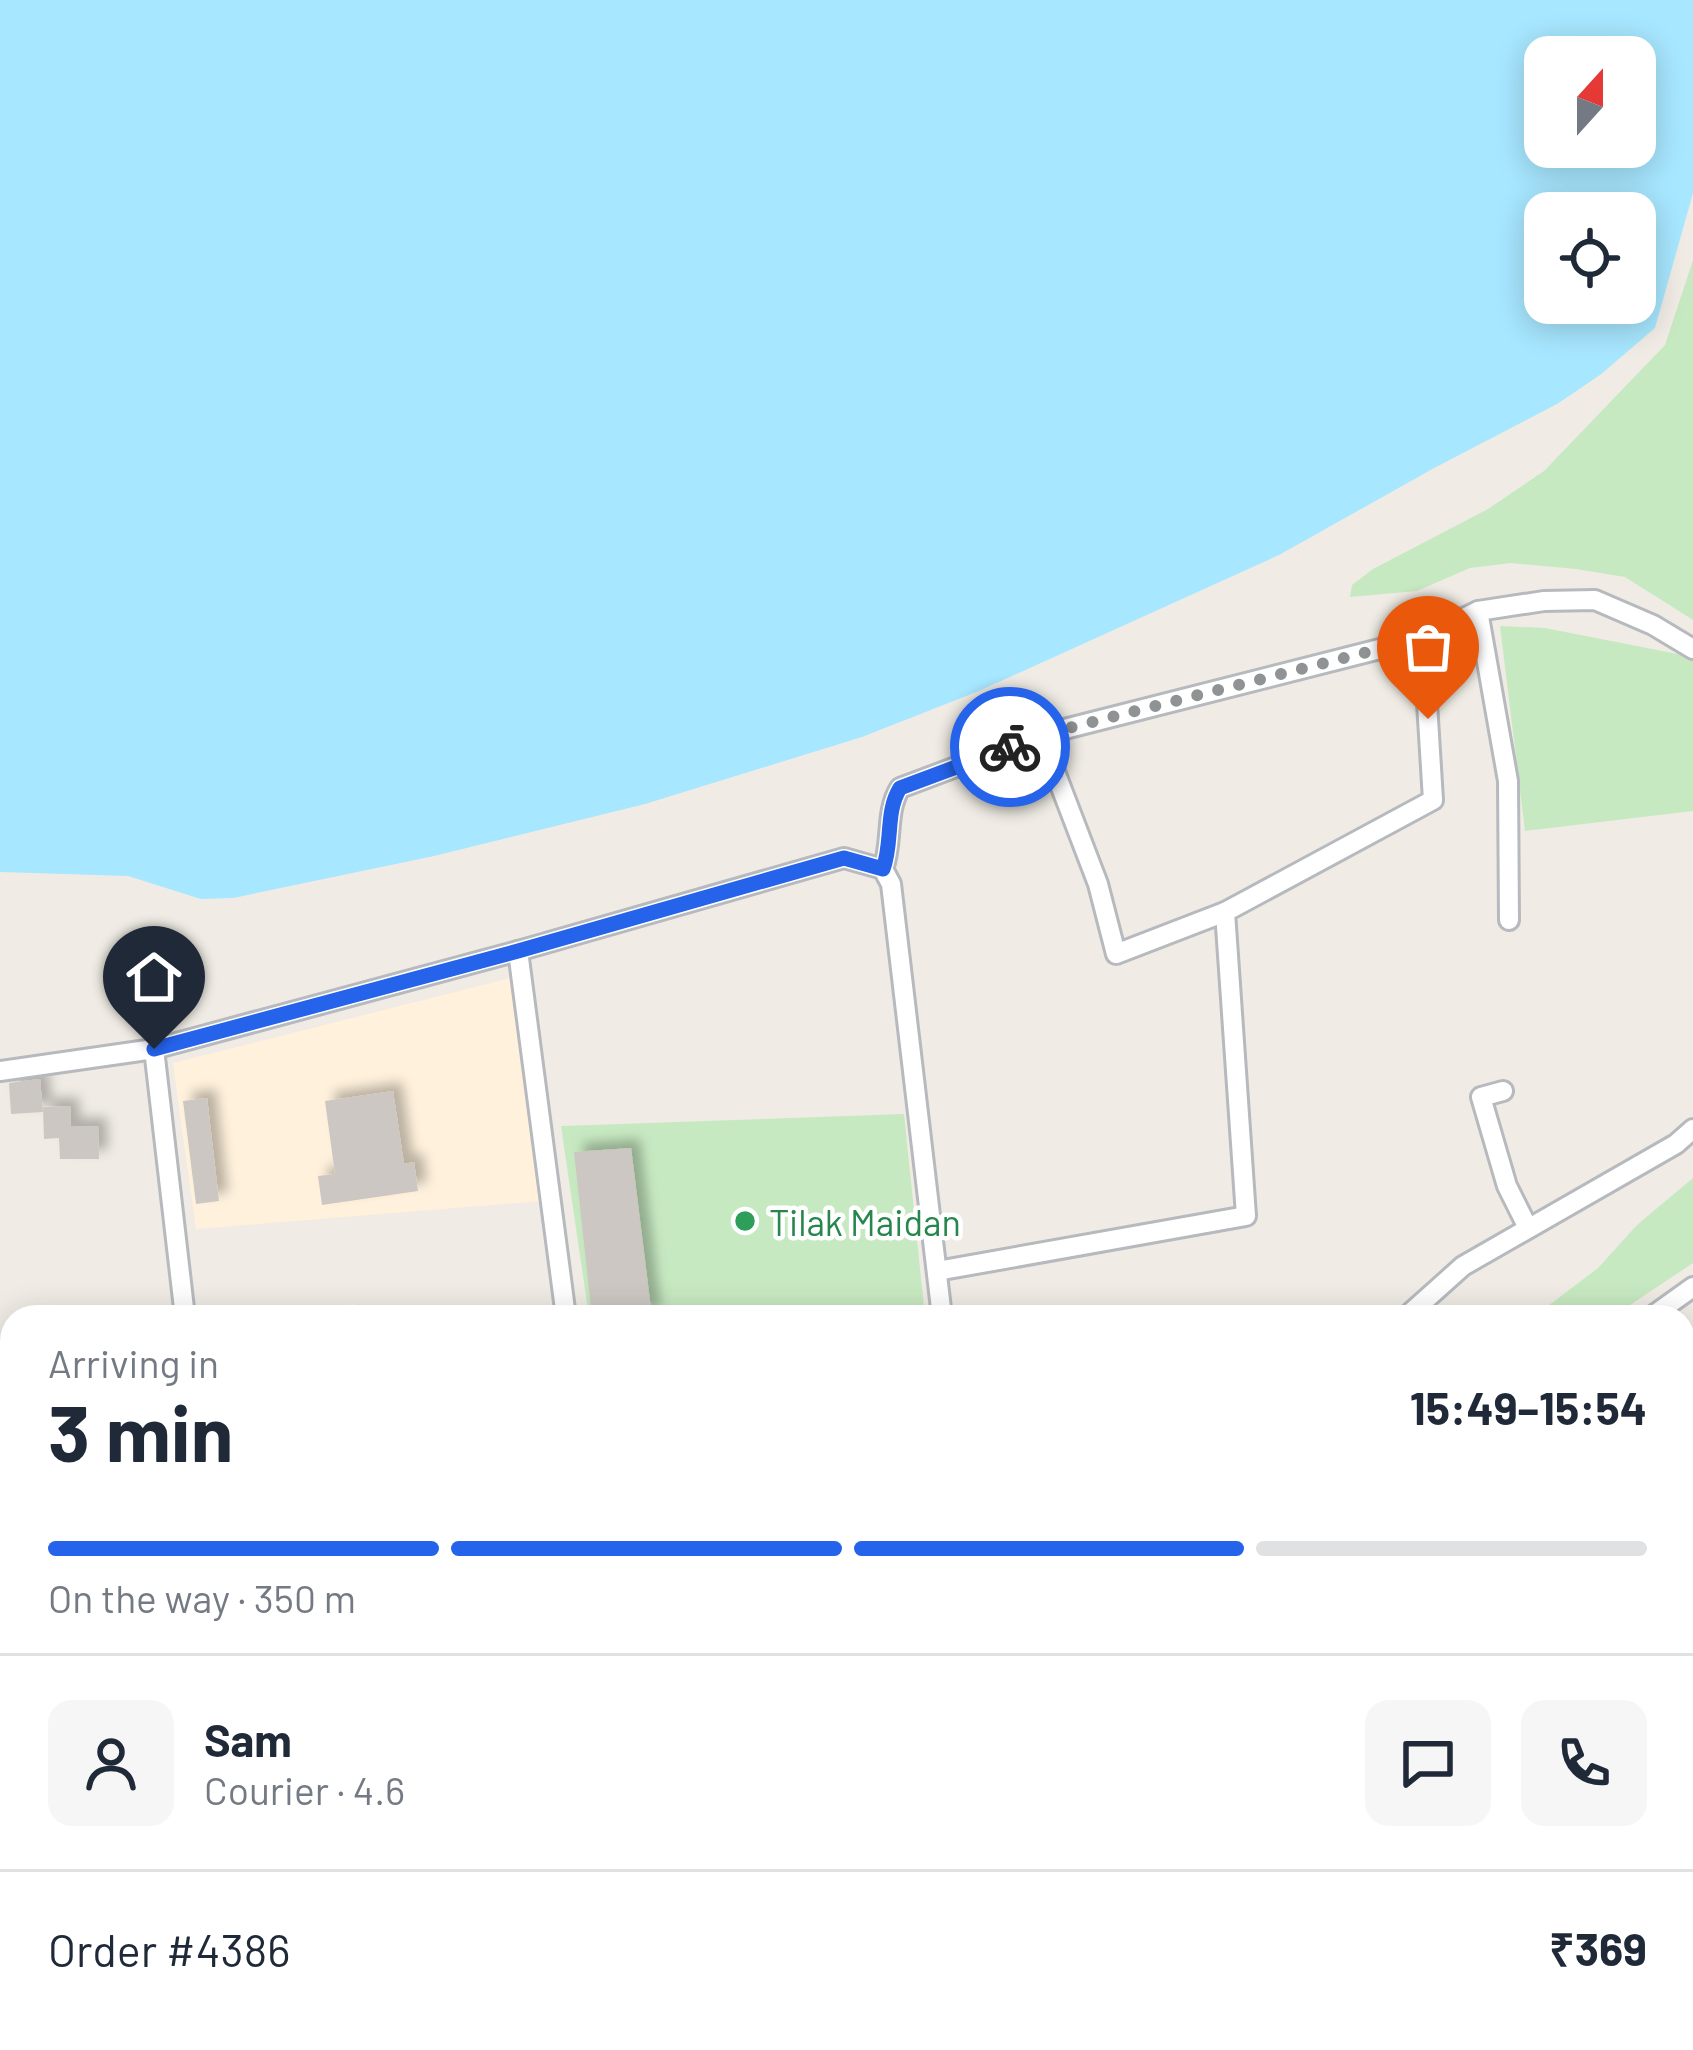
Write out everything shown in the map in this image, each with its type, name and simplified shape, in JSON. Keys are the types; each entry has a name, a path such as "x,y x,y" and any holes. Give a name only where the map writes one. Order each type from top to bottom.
{"street":[{"path":"941,1305 890,884 883,869 890,851 892,801 900,788 1041,735 1423,638 1478,611 1544,601 1595,600 1693,649"},
{"path":"1478,611 1508,781 1509,920"},
{"path":"1041,735 1098,884 1116,954 1225,912 1432,800 1423,638"},
{"path":"0,1071 154,1049 844,858 883,869"},
{"path":"937,1271 1246,1216 1225,912"},
{"path":"518,951 564,1305"},
{"path":"154,1049 184,1305"},
{"path":"1504,1091 1481,1097 1507,1186 1528,1228"},
{"path":"1419,1305 1463,1266 1693,1130"},
{"path":"1668,1305 1693,1287"}],"shaded area":[{"path":"511,978 542,1201 196,1229 173,1063"}],"green space":[{"path":"1693,260 1693,620 1625,577 1511,563 1470,568 1417,591 1350,597 1352,585 1373,569 1488,509 1544,471 1665,345"},
{"path":"1500,626 1545,628 1693,657 1693,811 1525,831"},
{"name":"Tilak Maidan","path":"904,1114 924,1305 587,1305 561,1126"},
{"path":"1693,1178 1693,1263 1630,1305 1549,1305 1598,1268 1637,1225"}],"water":[{"path":"0,0 1693,0 1693,193 1655,328 1557,404 1279,555 979,691 862,737 645,804 434,856 233,898 201,899 128,876 0,872"}],"building":[{"path":"40,1079 43,1112 11,1114 9,1083"},
{"path":"393,1091 404,1164 414,1162 418,1191 322,1205 318,1176 335,1174 325,1101"},
{"path":"207,1098 219,1201 196,1204 183,1101"},
{"path":"70,1106 71,1127 98,1126 99,1159 60,1159 59,1138 44,1139 43,1107"},
{"path":"631,1148 651,1305 591,1305 574,1152"}],"way so far":[{"path":"1010,747 1041,735 1423,638 1428,719"}],"place":[{"name":"Tilak Maidan","path":"745,1221"}],"route":[{"path":"154,1049 844,858 883,869 890,851 892,801 900,788 1010,747"}]}
